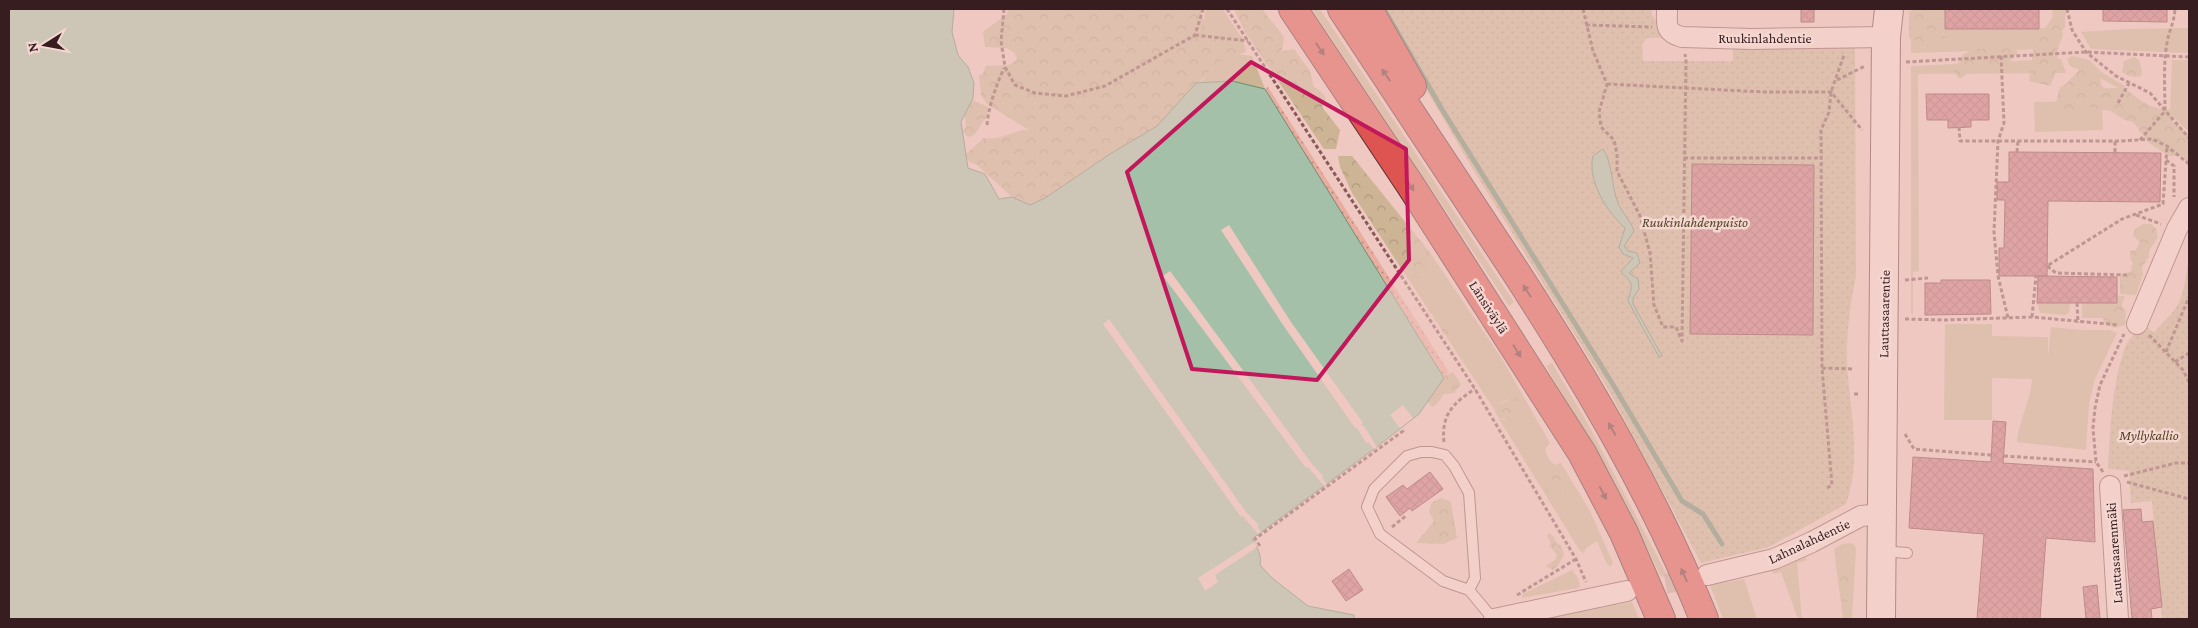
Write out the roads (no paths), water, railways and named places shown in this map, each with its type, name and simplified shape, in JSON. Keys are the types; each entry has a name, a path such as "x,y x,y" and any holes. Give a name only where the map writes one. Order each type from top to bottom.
{"highway":[{"name":"Länsiväylä","path":"1293,9 1411,186 1582,453 1624,533 1661,619"},
{"path":"1342,9 1471,203 1568,354 1616,435 1656,513 1704,619"},
{"path":"1368,9 1405,71 1471,203"}],"main road":[{"name":"Lauttasaarentie","path":"1881,619 1895,552 1882,514 1886,37 1889,9"}],"street":[{"name":"Ruukinlahdentie","path":"1672,24 1849,38 1886,37"},
{"path":"2128,324 2176,233 2180,205"},
{"name":"Lauttasaarenmäki","path":"2118,481 2118,619"},
{"name":"Lahnalahdentie","path":"1707,575 1774,559 1812,542 1861,516 1882,514"},
{"path":"1494,619 1626,591"}],"lane":[{"path":"1469,590 1475,578 1469,493 1454,466 1445,455 1421,452 1407,456 1374,489 1367,507 1382,536 1443,581 1469,590 1494,619"}],"waterway":[{"path":"1384,9 1443,111 1612,383 1682,501 1703,514 1722,544"}],"tunnel":[{"path":"1636,589 1701,577"}],"park label":[{"name":"Ruukinlahdenpuisto","path":"1695,222"},
{"name":"Myllykallio","path":"2149,435"}]}
